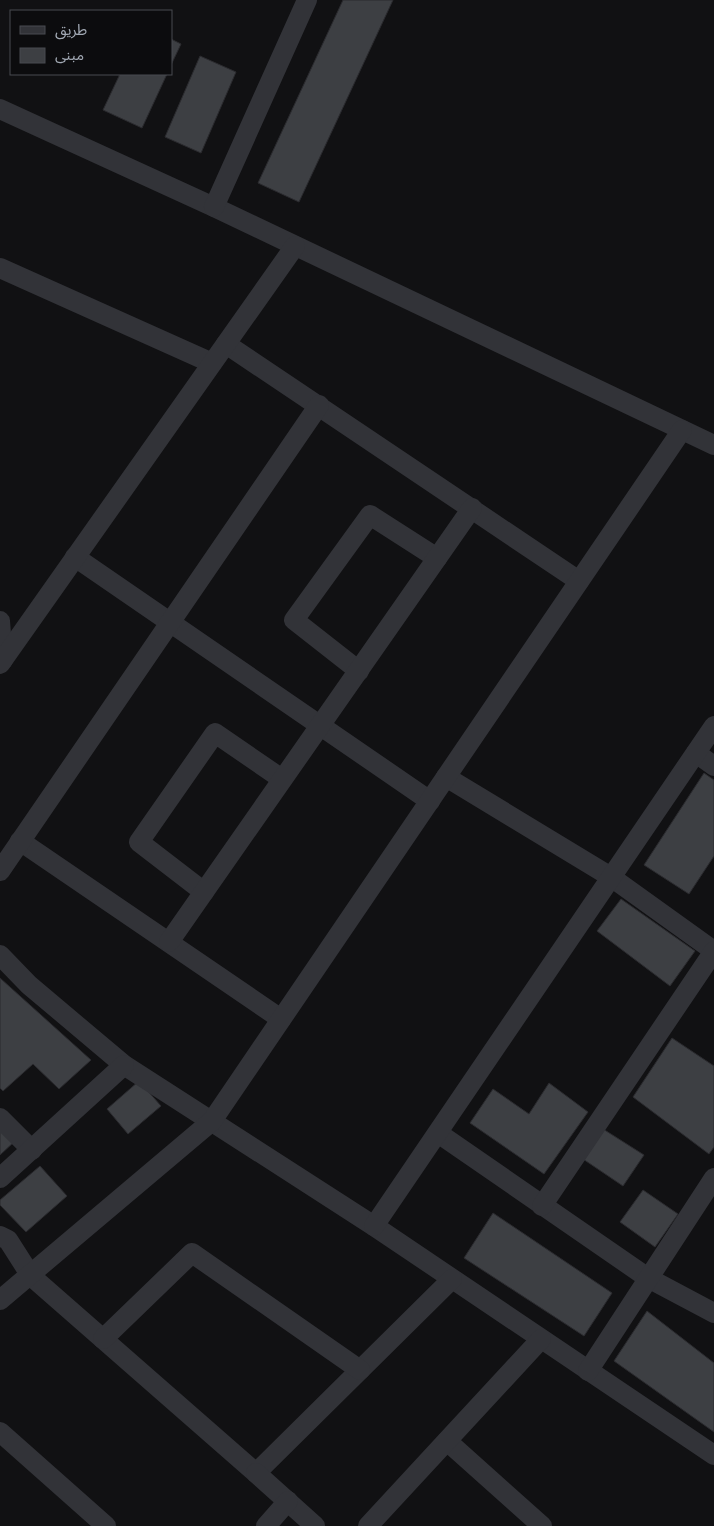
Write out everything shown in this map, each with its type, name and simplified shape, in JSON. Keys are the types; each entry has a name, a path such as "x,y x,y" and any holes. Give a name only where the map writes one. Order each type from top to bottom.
{"street":[{"path":"214,207 307,0"},
{"path":"0,109 214,207 714,445"},
{"path":"1,662 296,246"},
{"path":"0,268 212,363"},
{"path":"226,344 579,581"},
{"path":"0,871 318,405"},
{"path":"0,1300 31,1276 212,1121 682,430"},
{"path":"169,942 472,508"},
{"path":"358,671 294,620 370,515 437,558"},
{"path":"75,557 430,801"},
{"path":"0,621 1,662"},
{"path":"374,1226 714,726"},
{"path":"204,892 139,842 215,733 282,779"},
{"path":"696,753 714,766"},
{"path":"446,777 611,877 714,951 542,1206"},
{"path":"20,841 281,1019"},
{"path":"0,955 29,985 124,1065 374,1226 714,1455"},
{"path":"0,1178 124,1065"},
{"path":"0,1118 32,1150"},
{"path":"438,1133 648,1278 714,1313"},
{"path":"588,1371 714,1178"},
{"path":"0,1236 8,1240 31,1276 315,1526"},
{"path":"103,1339 192,1253 360,1370"},
{"path":"256,1473 452,1279"},
{"path":"368,1526 541,1339"},
{"path":"0,1432 106,1526"},
{"path":"447,1440 542,1526"},
{"path":"266,1526 288,1501"}],"building":[{"path":"343,0 393,0 299,202 258,183"},
{"path":"172,40 181,44 172,63"},
{"path":"200,56 236,72 201,153 165,137"},
{"path":"120,75 167,75 142,128 103,110"},
{"path":"704,773 714,780 714,856 689,894 644,865"},
{"path":"621,899 695,951 670,986 597,931"},
{"path":"0,978 91,1060 59,1089 33,1064 3,1091 0,1088"},
{"path":"672,1038 714,1066 714,1147 709,1154 633,1097"},
{"path":"139,1081 161,1106 128,1134 107,1109"},
{"path":"549,1083 588,1112 544,1174 470,1123 493,1089 529,1114"},
{"path":"0,1126 15,1141 0,1155"},
{"path":"603,1129 644,1155 623,1186 583,1159"},
{"path":"40,1166 67,1196 26,1232 0,1205 0,1200"},
{"path":"643,1190 678,1214 655,1247 620,1222"},
{"path":"493,1213 612,1293 584,1336 464,1258"},
{"path":"647,1311 714,1363 714,1432 614,1361"}]}
